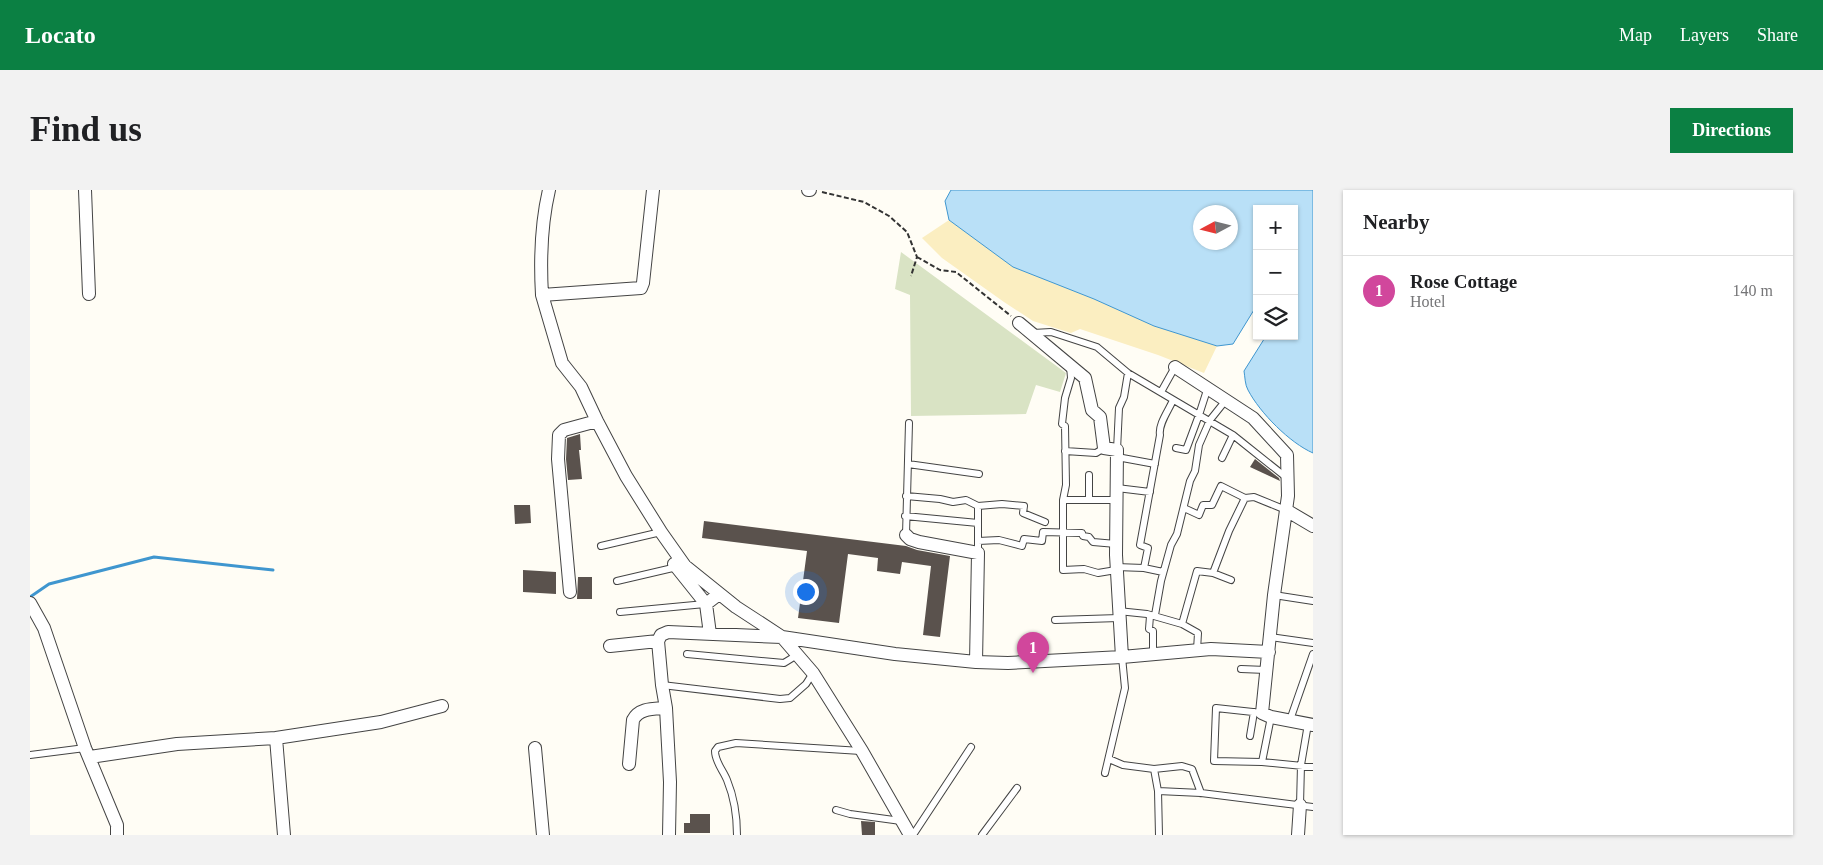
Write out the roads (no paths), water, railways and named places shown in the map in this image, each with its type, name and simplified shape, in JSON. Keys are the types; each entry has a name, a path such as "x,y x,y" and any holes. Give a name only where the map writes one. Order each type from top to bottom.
{"street":[{"path":"86,190 89,294"},
{"path":"549,190 546,201 540,260 542,295 562,363 581,387 597,421 657,533"},
{"path":"542,295 641,288 653,190"},
{"path":"1019,323 1086,378 1092,410 1100,417 1113,452 1116,494 1116,568 1122,657"},
{"path":"1175,366 1253,418 1287,455 1289,478 1286,510 1274,595 1262,714 1310,725"},
{"path":"570,592 558,459 559,435 564,430 597,421"},
{"path":"633,502 706,604 710,634"},
{"path":"1286,510 1313,526"},
{"path":"906,535 910,539 919,542 978,547 976,662"},
{"path":"681,567 782,637 813,673 862,751 901,821 912,835"},
{"path":"706,604 719,594"},
{"path":"30,603 44,628 88,753 117,825 117,835"},
{"path":"669,835 670,782 666,708 658,641 662,635 668,632 782,637 895,654 976,662 1008,663 1122,657 1211,649 1269,652"},
{"path":"610,646 658,641"},
{"path":"88,753 177,744 276,738 381,722 442,706"},
{"path":"629,764 635,716 646,710 666,708"},
{"path":"276,738 284,835"},
{"path":"534,748 544,835"},
{"path":"1298,835 1307,806"}],"lane":[{"path":"1032,333 1051,332 1097,347 1128,373 1210,420 1233,435 1289,478"},
{"path":"1070,364 1071,378 1065,398 1062,424 1065,426 1066,485 1063,500 1063,570 1084,569 1098,573 1116,568 1144,568 1163,572"},
{"path":"1161,392 1175,366"},
{"path":"1113,452 1119,408 1124,397 1128,373"},
{"path":"1176,448 1186,450 1200,415 1208,387"},
{"path":"1144,568 1148,548 1140,545 1161,425 1173,400"},
{"path":"1150,616 1155,615 1163,572 1171,545 1177,534 1190,481 1195,470 1199,445 1210,420 1222,405"},
{"path":"906,535 905,516 909,423"},
{"path":"1222,458 1233,435"},
{"path":"1065,451 1113,452 1155,464"},
{"path":"908,464 979,474"},
{"path":"1089,476 1089,500"},
{"path":"1184,508 1199,515 1203,505 1212,505 1221,486 1245,498 1254,497 1286,510"},
{"path":"1063,500 1089,500 1116,494 1150,492"},
{"path":"906,496 953,502 966,500 978,506 1002,504 1024,506 1024,513 1045,522"},
{"path":"1213,574 1229,530 1245,498"},
{"path":"978,506 978,547 999,540 1022,546 1024,539 1042,541 1043,532 1082,533 1082,536 1089,537 1092,542 1116,544"},
{"path":"905,516 978,523"},
{"path":"601,546 657,533"},
{"path":"617,581 681,567"},
{"path":"1182,624 1197,571 1231,580"},
{"path":"1274,595 1313,602"},
{"path":"620,612 706,604"},
{"path":"1055,620 1119,614 1147,614 1182,624 1198,633 1197,650"},
{"path":"1150,616 1149,629 1153,631 1153,654"},
{"path":"1270,637 1313,643"},
{"path":"686,654 784,663 797,655"},
{"path":"1290,720 1313,654"},
{"path":"1105,773 1125,688 1122,657"},
{"path":"1240,669 1266,670"},
{"path":"662,684 780,699 790,698 806,684 813,673"},
{"path":"1262,714 1216,708 1214,761 1262,762 1313,767"},
{"path":"1250,736 1262,714"},
{"path":"1262,714 1262,762"},
{"path":"1158,790 1201,793 1307,806 1300,765 1310,725"},
{"path":"738,835 734,801 727,780 715,757 715,751 718,747 736,743 862,751"},
{"path":"912,835 970,747"},
{"path":"30,755 88,753"},
{"path":"1109,759 1124,765 1154,769 1182,766 1192,768 1201,793"},
{"path":"1154,769 1158,790 1159,835"},
{"path":"982,835 1017,788"},
{"path":"836,810 850,814 901,821"}],"water":[{"path":"951,190 1313,190 1313,453 1285,435 1260,408 1248,390 1244,371 1263,340 1298,340 1298,205 1253,205 1253,312 1233,344 1217,346 1154,326 1094,299 1013,267 949,220 945,201"}],"waterway":[{"path":"30,597 49,584 154,557 273,570"}],"place":[{"name":"Rose Cottage","path":"1033,673"}]}
